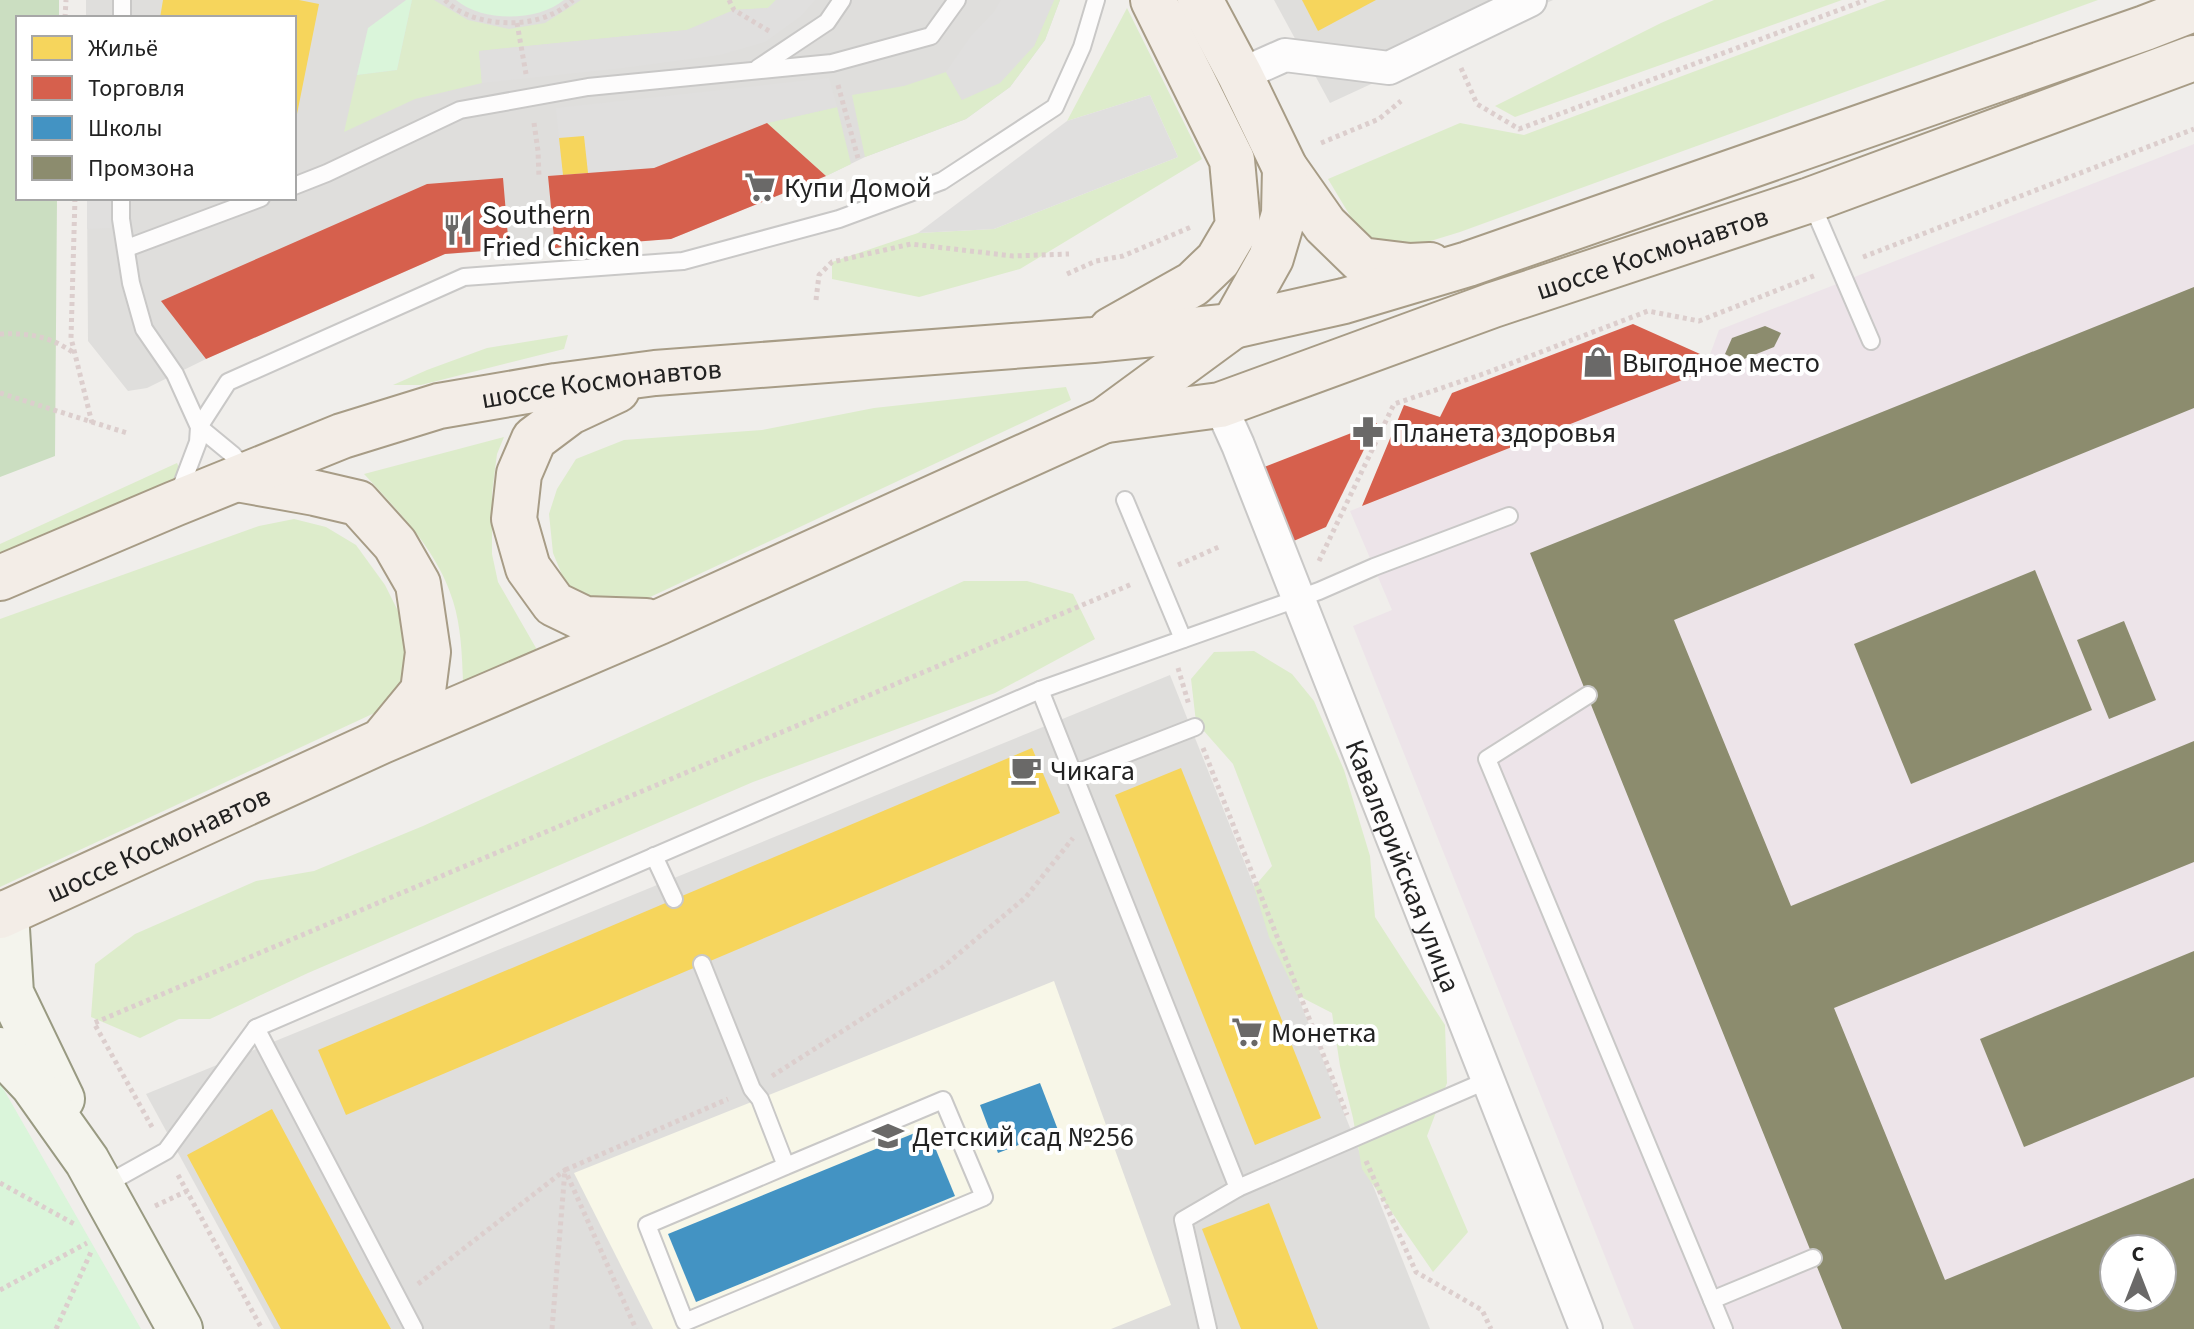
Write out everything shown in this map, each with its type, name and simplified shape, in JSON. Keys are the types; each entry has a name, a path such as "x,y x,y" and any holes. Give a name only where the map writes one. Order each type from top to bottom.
{"main road":[{"path":"1093,340 1193,284 1218,260 1238,226 1232,160 1153,0"},
{"path":"1200,0 1285,168 1325,225 1361,260 1410,266 1468,264"},
{"name":"шоссе Космонавтов","path":"0,578 342,436 439,406 655,373 1093,340 1233,326 1344,301 1468,264 2194,9"},
{"name":"шоссе Космонавтов","path":"1105,420 1220,405 1493,305 1810,200 2194,58"},
{"path":"1233,326 1271,258 1284,214 1285,168"},
{"name":"шоссе Космонавтов","path":"3,914 382,741 659,622 1105,420 1233,326"},
{"path":"655,373 570,412 534,439 519,474 514,519 528,568 554,604 585,619 659,622"},
{"path":"243,476 358,503 395,544 418,584 428,652 423,691 382,741"}],"street":[{"path":"1240,75 1285,55 1389,68 1530,0"},
{"name":"Кавалерийская улица","path":"1220,405 1309,594 1488,1080 1586,1329"},
{"path":"3,914 11,993 56,1083 94,1174"},
{"path":"0,1050 33,1085 94,1174 180,1329"}],"lane":[{"path":"756,69 827,22 842,0"},
{"path":"296,185 460,110 588,87 832,63 931,36 957,0"},
{"path":"174,504 198,442 199,427 228,382 464,277 683,261 839,219 942,181 1055,107 1082,47 1096,0"},
{"path":"121,200 131,283 144,329 175,374 199,427 225,448 243,476"},
{"path":"127,248 256,200"},
{"path":"1810,200 1871,341"},
{"path":"1125,500 1183,639"},
{"path":"94,1174 166,1151 256,1028 1040,690 1309,594 1509,516"},
{"path":"1040,690 1238,1188"},
{"path":"1588,695 1487,759 1724,1329"},
{"path":"1074,774 1195,727"},
{"path":"654,856 674,899"},
{"path":"702,964 786,1166"},
{"path":"256,1028 414,1329"},
{"path":"1208,1329 1183,1220 1238,1188 1488,1080"},
{"path":"943,1100 984,1197 685,1322 647,1225 786,1166 943,1100"},
{"path":"1712,1300 1813,1258"}],"path":[{"path":"445,0 482,20 517,23 551,15 573,0"},
{"path":"1448,40 1477,104 1519,129 1866,0"},
{"path":"1321,143 1379,119"},
{"path":"538,151 539,177"},
{"path":"75,200 71,338 92,423"},
{"path":"1067,274 1096,261 1123,256 1196,225"},
{"path":"816,300 819,275 832,262 911,244 1013,256 1069,254"},
{"path":"0,334 24,333 56,341 75,354"},
{"path":"1309,594 1315,581 1316,567 1394,404 1486,373"},
{"path":"0,393 127,433"},
{"path":"94,1023 1221,546"},
{"path":"1175,661 1195,727 1355,1137 1416,1272 1482,1310 1491,1329"},
{"path":"398,1300 565,1170 752,1089 943,967 1026,897 1091,816"},
{"path":"552,1329 565,1170"},
{"path":"565,1170 636,1329"},
{"path":"0,1183 86,1230"},
{"path":"0,1290 98,1237"},
{"path":"56,1329 92,1250"}],"shaded area":[{"path":"86,0 1060,0 1045,40 1010,87 966,119 865,157 671,239 445,254 147,388 128,391 88,341 87,200 296,200 296,16 86,16"},
{"path":"776,0 815,0 801,16 765,42 720,55 482,83 479,51 687,30 734,10 768,8"},
{"path":"1001,0 1054,0 1034,46 1000,83 962,100 946,72"},
{"path":"1274,0 1553,0 1330,103"},
{"path":"829,78 837,107 767,123 654,168 588,173 584,136 559,138 556,108"},
{"path":"1150,95 1178,157 994,229 918,233 1067,121"},
{"path":"2194,144 2194,1329 1634,1329 1353,626 1392,610 1350,511 1704,371 1719,330"},
{"path":"87,200 111,200 111,228 87,229"},
{"path":"1170,675 1430,1329 274,1329 146,1094"},
{"name":"Детский сад №256","path":"1054,981 1171,1305 1111,1329 653,1329 574,1173"}],"green space":[{"path":"0,0 59,0 59,16 16,16 16,200 57,200 55,456 0,477"},
{"path":"406,0 412,0 397,70 357,75 368,28"},
{"path":"412,0 434,0 468,20 509,29 545,23 581,0 776,0 768,8 734,10 687,30 479,51 482,83 415,99 344,132 357,75 397,70"},
{"path":"456,0 564,0 539,12 510,16 480,12"},
{"path":"1054,0 1060,0 1045,40 1010,87 966,119 865,157 852,95 904,86 946,72 962,100 1034,46"},
{"path":"1714,0 1842,0 1515,117 1495,106 1661,23"},
{"path":"1886,0 2098,0 1460,232 1398,251 1367,244 1328,179 1460,123 1524,135"},
{"path":"1127,8 1202,159 1020,269 919,297 832,279 832,262 918,233 994,229 1178,157 1150,95 1067,121"},
{"path":"837,107 851,164 826,176 767,123"},
{"path":"568,335 564,349 421,385 393,385 487,348"},
{"path":"1066,387 1071,400 616,613 567,587 553,553 549,514 557,489 576,459 624,440 762,430 874,408"},
{"path":"504,437 497,454 492,493 492,554 498,582 536,648 533,663 473,692 463,681 456,611 438,565 416,533 364,474"},
{"path":"177,463 182,475 0,558 0,544"},
{"path":"294,519 326,527 356,545 385,585 400,615 406,649 405,677 396,703 0,887 0,619 259,526"},
{"path":"964,581 1027,581 1073,594 1095,639 995,693 753,782 308,973 210,1019 179,1019 140,1038 91,1017 95,964 135,934 256,881 314,871 423,826"},
{"path":"1254,651 1292,674 1314,701 1344,770 1370,856 1375,917 1445,1025 1447,1083 1427,1136 1468,1232 1433,1272 1362,1169 1332,1013 1297,995 1269,937 1254,887 1272,866 1233,764 1196,722 1191,679 1214,652"},
{"path":"0,1083 141,1329 0,1329"}],"building: Жильё":[{"path":"163,0 299,0 319,4 296,119 296,16 160,16"},
{"path":"1302,0 1376,0 1318,31"},
{"path":"584,136 588,173 563,175 559,138"},
{"path":"1032,748 1060,813 346,1115 318,1050"},
{"path":"1181,768 1321,1118 1255,1145 1115,795"},
{"path":"272,1109 391,1329 281,1329 187,1155"},
{"path":"1269,1203 1318,1329 1241,1329 1202,1229"}],"building: Торговля":[{"path":"767,123 826,176 671,239 555,248 548,176 654,168"},
{"path":"503,178 509,249 445,254 206,359 161,301 427,184"},
{"path":"1633,324 1709,358 1705,371 1362,506 1404,405 1440,417 1452,393"},
{"path":"1377,423 1326,527 1289,543 1259,469"}],"building: Школы":[{"path":"1040,1083 1058,1130 998,1153 980,1105"},
{"path":"927,1128 955,1196 696,1302 668,1234"}],"building: Промзона":[{"path":"2194,287 2194,408 1674,620 1791,906 2194,741 2194,862 1834,1008 1945,1280 2194,1178 2194,1329 1842,1329 1530,553"},
{"path":"1765,326 1781,333 1774,347 1739,361 1725,354 1732,338"},
{"path":"2035,570 2092,710 1911,784 1854,644"},
{"path":"2124,621 2156,700 2109,719 2077,640"},
{"path":"2194,951 2194,1077 2024,1147 1980,1039"}],"place":[{"name":"Купи Домой","path":"760,187"},
{"name":"Southern Fried Chicken","path":"458,230"},
{"name":"Выгодное место","path":"1598,362"},
{"name":"Планета здоровья","path":"1368,432"},
{"name":"Чикага","path":"1026,770"},
{"name":"Монетка","path":"1247,1032"},
{"name":"Детский сад №256","path":"888,1136"}]}
